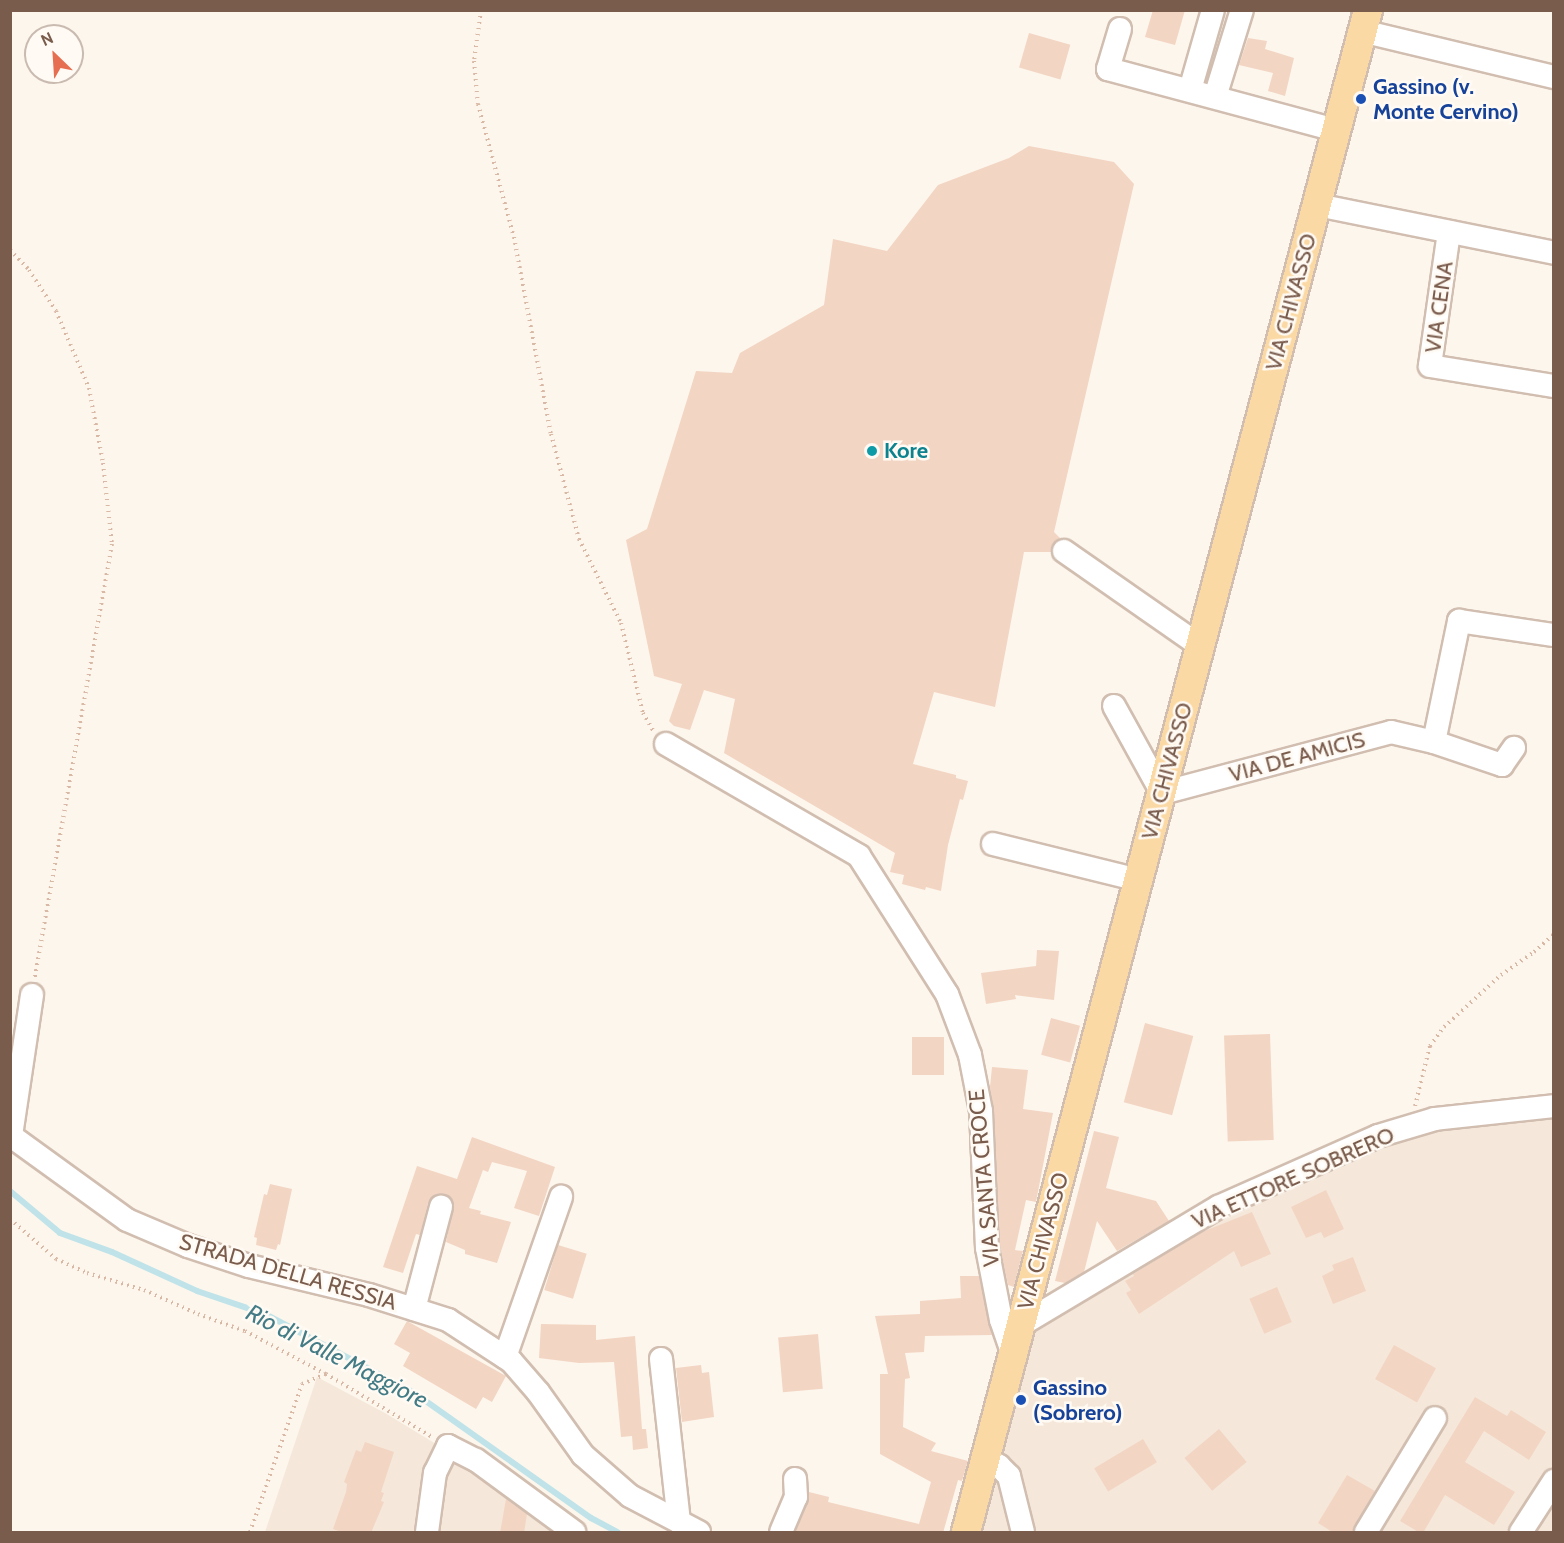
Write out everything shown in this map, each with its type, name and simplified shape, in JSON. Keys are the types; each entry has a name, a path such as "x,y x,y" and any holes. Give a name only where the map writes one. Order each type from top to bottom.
{"main road":[{"name":"VIA CHIVASSO","path":"966,1533 1365,21"}],"street":[{"path":"1190,90 1213,10"},
{"path":"1215,97 1242,10"},
{"path":"1365,21 1554,77"},
{"path":"1120,29 1108,69 1336,130"},
{"name":"VIA CENA","path":"1317,205 1554,253"},
{"name":"VIA CENA","path":"1449,232 1430,366 1554,386"},
{"path":"1065,551 1200,646"},
{"path":"1434,742 1459,621 1554,634"},
{"path":"1114,706 1162,793"},
{"name":"VIA DE AMICIS","path":"1162,793 1391,732 1434,742 1502,765 1514,748"},
{"name":"VIA SANTA CROCE","path":"666,744 860,856 947,994 970,1055 981,1111 987,1248 1001,1320 1013,1355"},
{"path":"993,844 1138,880"},
{"name":"STRADA DELLA RESSIA","path":"32,995 11,1136 127,1220 188,1246 249,1266 369,1295 448,1320 505,1357 538,1392 583,1455 630,1496 699,1533"},
{"name":"VIA ETTORE SOBRERO","path":"1021,1325 1218,1207 1378,1136 1435,1119 1554,1106"},
{"path":"505,1357 561,1197"},
{"name":"STRADA DELLA RESSIA","path":"414,1309 441,1208"},
{"path":"661,1359 679,1522"},
{"path":"1366,1533 1435,1418"},
{"path":"427,1533 435,1473 448,1446 476,1460 552,1526 574,1533"},
{"path":"986,1459 999,1466 1009,1476 1023,1533"},
{"path":"781,1533 796,1497 795,1479"},
{"path":"1521,1533 1554,1481"}],"path":[{"path":"481,10 474,61 478,104 514,237 551,434 570,511 579,539 621,623 643,713 652,730 666,744"},
{"path":"10,250 29,270 56,311 88,387 103,463 112,544 32,995"},
{"path":"1435,1119 1422,1115 1414,1105 1430,1046 1444,1027 1484,990 1554,934"},
{"path":"10,1219 56,1259 87,1273 144,1290 198,1314 245,1331 326,1374 448,1446"},
{"path":"250,1533 302,1384 326,1374"}],"shaded area":[{"path":"1553,1110 1553,1532 1027,1532 996,1459 1023,1328 1219,1211 1380,1140"},
{"path":"317,1377 385,1413 515,1492 560,1532 265,1532"},
{"path":"995,1470 1019,1532 979,1532"}],"building":[{"path":"1153,10 1185,10 1175,45 1145,37"},
{"path":"1029,33 1070,45 1060,79 1019,68"},
{"path":"1248,38 1267,41 1265,49 1294,58 1285,96 1268,91 1273,73 1239,65"},
{"name":"Kore","path":"1029,146 1114,162 1134,184 1054,532 1060,538 1053,544 1051,552 1024,552 995,707 934,692 913,764 956,775 956,778 968,781 963,800 960,799 948,845 941,891 926,887 925,890 902,884 904,875 890,872 895,853 724,753 735,699 704,690 690,730 674,726 669,721 682,684 654,676 626,540 647,529 696,371 732,373 740,353 824,305 833,239 887,251 938,185 1009,158"},
{"path":"1037,950 1059,951 1054,1000 1015,995 1016,999 986,1004 981,973 1036,966"},
{"path":"1051,1018 1080,1026 1070,1062 1041,1055"},
{"path":"1145,1023 1193,1036 1172,1115 1124,1102"},
{"path":"1270,1034 1274,1140 1228,1142 1224,1036"},
{"path":"912,1037 944,1037 944,1075 912,1075"},
{"path":"992,1067 1028,1070 1023,1109 1053,1113 1036,1202 1026,1200 1015,1250 1023,1251 1014,1287 1008,1285 1000,1246 994,1110 990,1087"},
{"path":"1094,1131 1119,1137 1106,1188 1156,1201 1169,1221 1117,1251 1097,1221 1084,1272 1065,1283 1055,1281"},
{"path":"472,1137 555,1167 539,1216 514,1208 527,1171 492,1162 488,1172 483,1170 469,1208 481,1211 480,1214 511,1222 497,1263 465,1254 465,1250 446,1242 454,1204 450,1197 438,1194 428,1203 420,1235 416,1234 403,1273 383,1267 417,1166 457,1179"},
{"path":"270,1184 292,1189 280,1245 278,1244 276,1250 256,1245 257,1238 254,1237 264,1194 267,1195"},
{"path":"1326,1190 1344,1229 1324,1238 1321,1232 1306,1238 1291,1207"},
{"path":"1252,1212 1271,1254 1241,1267 1234,1251 1139,1314 1126,1293 1131,1290 1125,1281 1202,1232"},
{"path":"558,1245 587,1254 573,1299 544,1290"},
{"path":"1353,1257 1366,1291 1333,1304 1322,1276 1334,1270 1332,1265"},
{"path":"960,1276 979,1276 992,1335 925,1336 924,1352 905,1353 910,1378 905,1379 903,1427 936,1443 931,1451 968,1461 962,1481 958,1480 943,1533 795,1533 808,1502 809,1492 829,1497 828,1502 919,1524 931,1482 880,1454 880,1374 888,1374 875,1316 920,1314 920,1301 961,1298"},
{"path":"1277,1287 1292,1322 1264,1334 1249,1299"},
{"path":"407,1321 506,1376 492,1402 483,1397 476,1409 403,1366 410,1353 394,1344"},
{"path":"541,1324 596,1325 596,1340 635,1336 642,1429 646,1429 648,1448 633,1450 632,1436 621,1437 614,1362 579,1363 539,1358"},
{"path":"818,1334 823,1389 783,1392 778,1337"},
{"path":"1394,1345 1436,1368 1417,1402 1375,1379"},
{"path":"701,1365 702,1373 709,1372 714,1417 682,1422 676,1368"},
{"path":"1475,1397 1507,1416 1511,1410 1546,1432 1529,1460 1484,1431 1465,1462 1515,1492 1494,1525 1445,1495 1423,1533 1420,1533 1400,1521"},
{"path":"1219,1429 1247,1462 1212,1491 1185,1458"},
{"path":"1143,1439 1157,1462 1108,1492 1094,1468"},
{"path":"365,1442 394,1452 381,1492 384,1493 381,1501 384,1502 371,1533 344,1533 333,1529 346,1492 347,1484 344,1482 356,1450 361,1452"},
{"path":"1347,1475 1375,1491 1353,1533 1334,1533 1318,1523"},
{"path":"506,1499 527,1514 524,1533 500,1533"}],"waterway":[{"name":"Rio di Valle Maggiore","path":"10,1191 60,1233 112,1252 197,1291 265,1314 413,1392 591,1518 617,1532"}],"place":[{"name":"Gassino (v. Monte Cervino)","path":"1361,99"},
{"name":"Kore","path":"872,451"},
{"name":"Gassino (Sobrero)","path":"1021,1400"}]}
